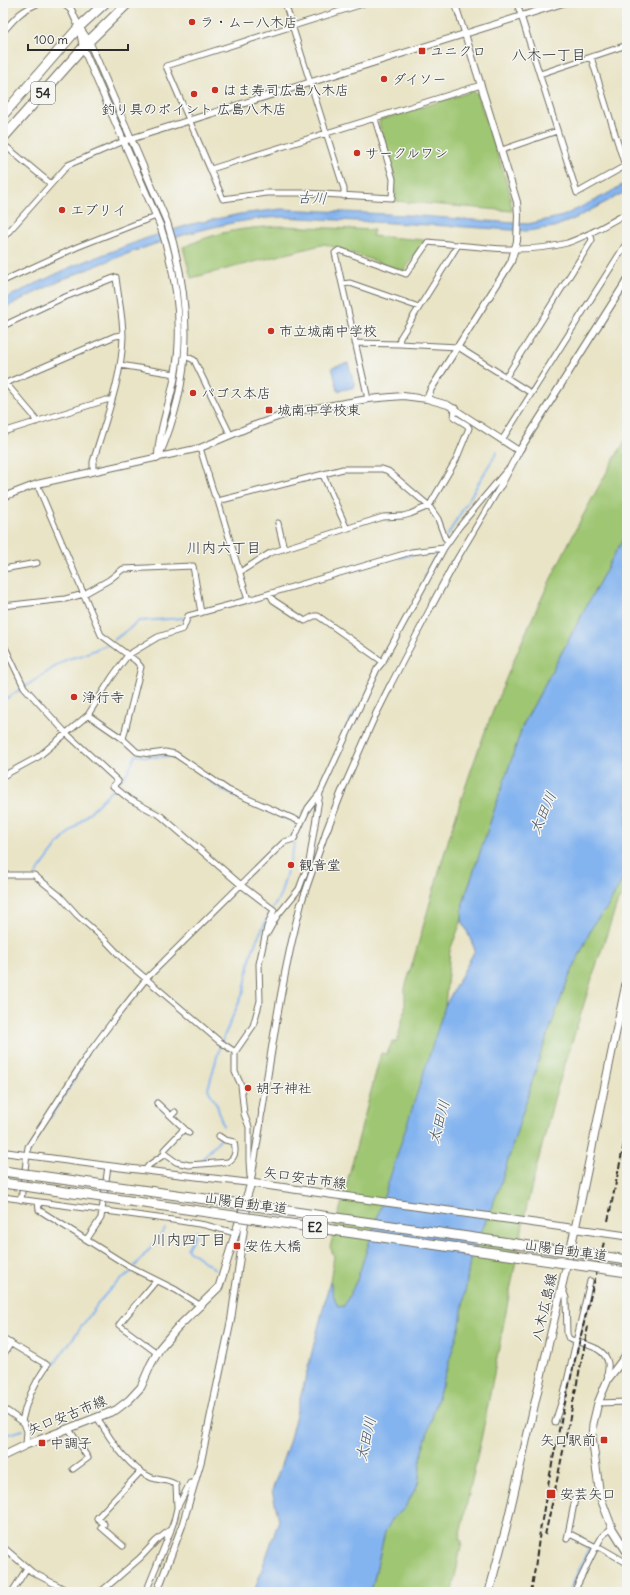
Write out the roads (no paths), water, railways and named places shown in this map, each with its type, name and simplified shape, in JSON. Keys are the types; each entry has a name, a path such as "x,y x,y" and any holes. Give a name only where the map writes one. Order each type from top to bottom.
{"highway":[{"name":"54","path":"3,116 79,27 105,3"},
{"name":"54","path":"3,138 86,45 128,3"},
{"name":"山陽自動車道","path":"3,1171 236,1203 627,1260"},
{"name":"山陽自動車道","path":"3,1183 627,1272"}],"main road":[{"name":"八木広島線","path":"489,1592 506,1528 562,1287 627,979"},
{"name":"矢口安古市線","path":"3,1456 26,1445 116,1410 129,1400 141,1387 157,1353 176,1329 219,1287 235,1233 254,1183 627,1236"},
{"path":"627,1354 608,1379 598,1403 593,1424 592,1448 600,1496 612,1528 627,1552"}],"street":[{"path":"3,32 19,13 27,7 40,3"},
{"path":"62,3 72,11"},
{"path":"68,3 79,27 124,142 160,225 176,286 179,326 175,374 168,408 158,438 158,458"},
{"path":"72,3 72,11"},
{"path":"285,3 344,189 344,196"},
{"path":"366,3 166,66 223,199 266,194 305,193 392,198 393,179 375,119"},
{"path":"427,399 431,390 511,262 517,241 518,215 513,188 455,3"},
{"path":"517,3 577,193 624,166 591,57"},
{"path":"3,238 68,165 131,138 563,3"},
{"path":"86,45 131,138 167,222 174,244 182,285 186,321 185,356 182,382 166,440 158,458"},
{"path":"540,74 627,45"},
{"path":"210,169 327,134 481,85"},
{"path":"502,150 557,132"},
{"path":"3,144 50,184"},
{"path":"368,399 335,253 339,250 406,274 428,242 515,249 544,248 568,242 590,233 627,213"},
{"path":"3,281 77,247 156,216"},
{"path":"506,377 592,240 590,233"},
{"path":"502,440 627,242"},
{"path":"399,344 400,338 458,245"},
{"path":"3,326 60,299 116,277 123,335 120,365 112,400 93,462 93,472"},
{"path":"156,1592 182,1526 201,1461 231,1320 254,1183 262,1111 282,991 294,932 326,832 342,791 376,714 454,564 502,485 520,451 627,280"},
{"path":"342,284 350,283 419,307"},
{"path":"36,422 34,415 5,382 115,336 123,335"},
{"path":"355,343 458,347 531,393"},
{"path":"185,356 194,360 230,434"},
{"path":"120,365 175,374"},
{"path":"3,496 37,484 200,448 230,434 292,412 368,399 402,396 427,399 455,408 520,451"},
{"path":"3,432 106,400 112,400"},
{"path":"240,572 270,553 383,517 403,516 429,506 456,460 469,428 454,416 455,408"},
{"path":"200,448 214,494 218,500 248,600"},
{"path":"21,1200 28,1147 47,1120 88,1054 146,978 284,842 294,839 308,808 320,793 377,669 383,662 444,548 515,461"},
{"path":"218,500 343,469 382,469 388,471 429,506 438,519 445,538 449,542"},
{"path":"323,475 347,529"},
{"path":"37,484 101,635 136,661 141,669 123,739"},
{"path":"278,523 284,549"},
{"path":"4,775 38,757 88,715 128,655 158,637 183,629 188,616 270,594 411,552 444,548"},
{"path":"3,569 37,563"},
{"path":"3,606 65,599 84,594 123,569 193,566 201,613"},
{"path":"270,594 274,600 305,621 314,616 318,616 383,662"},
{"path":"3,643 24,687 66,733 118,781 113,786 129,800 160,816 241,885 274,910 264,940 259,964 260,1001 253,1026 235,1052 236,1072 241,1085 244,1114 249,1127 249,1161 254,1183"},
{"path":"88,715 123,739 137,752 150,754 164,752 175,754 228,790 301,822"},
{"path":"264,940 277,916 299,889 309,862 320,793"},
{"path":"3,875 34,875 60,896 77,915 146,978 219,1041 235,1052"},
{"path":"160,1104 187,1131 164,1150 165,1154"},
{"path":"171,1116 175,1112"},
{"path":"165,1154 176,1162 189,1165 228,1162 235,1156 234,1142 225,1140 219,1136"},
{"path":"3,1152 254,1183"},
{"path":"145,1170 149,1165 165,1154"},
{"path":"87,1239 100,1218 108,1166"},
{"path":"3,1197 180,1221 204,1225 235,1233"},
{"path":"38,1202 39,1210 130,1267 201,1306"},
{"path":"156,1280 119,1325 157,1353"},
{"path":"554,1422 564,1394 590,1281"},
{"path":"562,1287 566,1298 567,1334 569,1339 596,1348 604,1354 608,1364 608,1379"},
{"path":"3,1339 47,1365 35,1383 22,1421"},
{"path":"3,1355 11,1343"},
{"path":"598,1403 627,1402"},
{"path":"3,1408 24,1423 27,1431 26,1445"},
{"path":"97,1417 107,1435 140,1472 151,1478 172,1482 176,1485 177,1508"},
{"path":"69,1429 88,1458 73,1469"},
{"path":"123,1546 101,1527 104,1524 97,1518 140,1472"},
{"path":"146,1592 174,1521 177,1508 190,1483 194,1484"},
{"path":"575,1498 567,1536 601,1548 627,1562"},
{"path":"574,1592 603,1534 612,1528"},
{"path":"100,1591 171,1529"},
{"path":"3,1547 32,1572 70,1592"},
{"path":"12,1592 27,1568"}],"water":[{"path":"627,182 627,191 574,219 554,227 527,231 282,217 250,220 218,226 186,234 116,258 21,299 3,309 3,300 6,298 73,266 147,238 192,224 240,214 281,209 407,215 528,224 563,216 607,194"},
{"path":"348,363 355,387 338,391 332,367"},
{"name":"太田川","path":"627,533 627,871 607,908 594,923 567,982 541,1053 500,1186 470,1260 460,1325 422,1451 418,1484 404,1509 393,1518 385,1532 371,1592 254,1592 279,1520 272,1491 289,1442 330,1281 338,1307 344,1306 357,1280 445,1006 475,950 462,920 463,903 523,725"}],"waterway":[{"path":"447,536 497,452"},
{"path":"424,577 438,551"},
{"path":"399,558 414,554"},
{"path":"114,640 139,621 183,618"},
{"path":"26,686 67,659 80,656 109,644"},
{"path":"3,701 22,688"},
{"path":"343,736 353,715"},
{"path":"120,781 128,771 136,755 148,757 174,756"},
{"path":"200,774 224,791 289,820"},
{"path":"36,874 59,843 113,789"},
{"path":"273,908 280,896 295,843"},
{"path":"222,1041 244,991 251,955 257,939 271,911"},
{"path":"220,1046 208,1089 217,1105 223,1126"},
{"path":"50,1118 80,1070"},
{"path":"201,1161 220,1139"},
{"path":"135,1266 165,1229"},
{"path":"197,1231 187,1249 215,1269"},
{"path":"40,1381 49,1366 55,1363 100,1301 111,1288 132,1271"},
{"path":"29,1405 33,1394"},
{"path":"3,1436 23,1430"},
{"path":"569,1592 589,1548"}],"railway":[{"path":"608,1221 627,1129"},
{"path":"531,1592 541,1524 556,1445 604,1242"},
{"path":"545,1535 588,1326"}],"place":[{"name":"ラ・ムー八木店","path":"192,22"},
{"name":"ユニクロ","path":"422,51"},
{"name":"ダイソー","path":"384,79"},
{"name":"はま寿司広島八木店","path":"215,90"},
{"name":"釣り具のポイント 広島八木店","path":"194,94"},
{"name":"サークルワン","path":"357,153"},
{"name":"エブリイ","path":"62,210"},
{"name":"市立城南中学校","path":"271,331"},
{"name":"パゴス本店","path":"193,393"},
{"name":"城南中学校東","path":"269,410"},
{"name":"浄行寺","path":"74,697"},
{"name":"観音堂","path":"291,865"},
{"name":"胡子神社","path":"248,1088"},
{"name":"安佐大橋","path":"237,1246"},
{"name":"矢口駅前","path":"604,1440"},
{"name":"中調子","path":"42,1443"},
{"name":"安芸矢口","path":"551,1494"}],"district":[{"name":"八木一丁目","path":"549,55"},
{"name":"川内六丁目","path":"224,548"},
{"name":"川内四丁目","path":"189,1240"}],"water label":[{"name":"古川","path":"312,198"}]}
